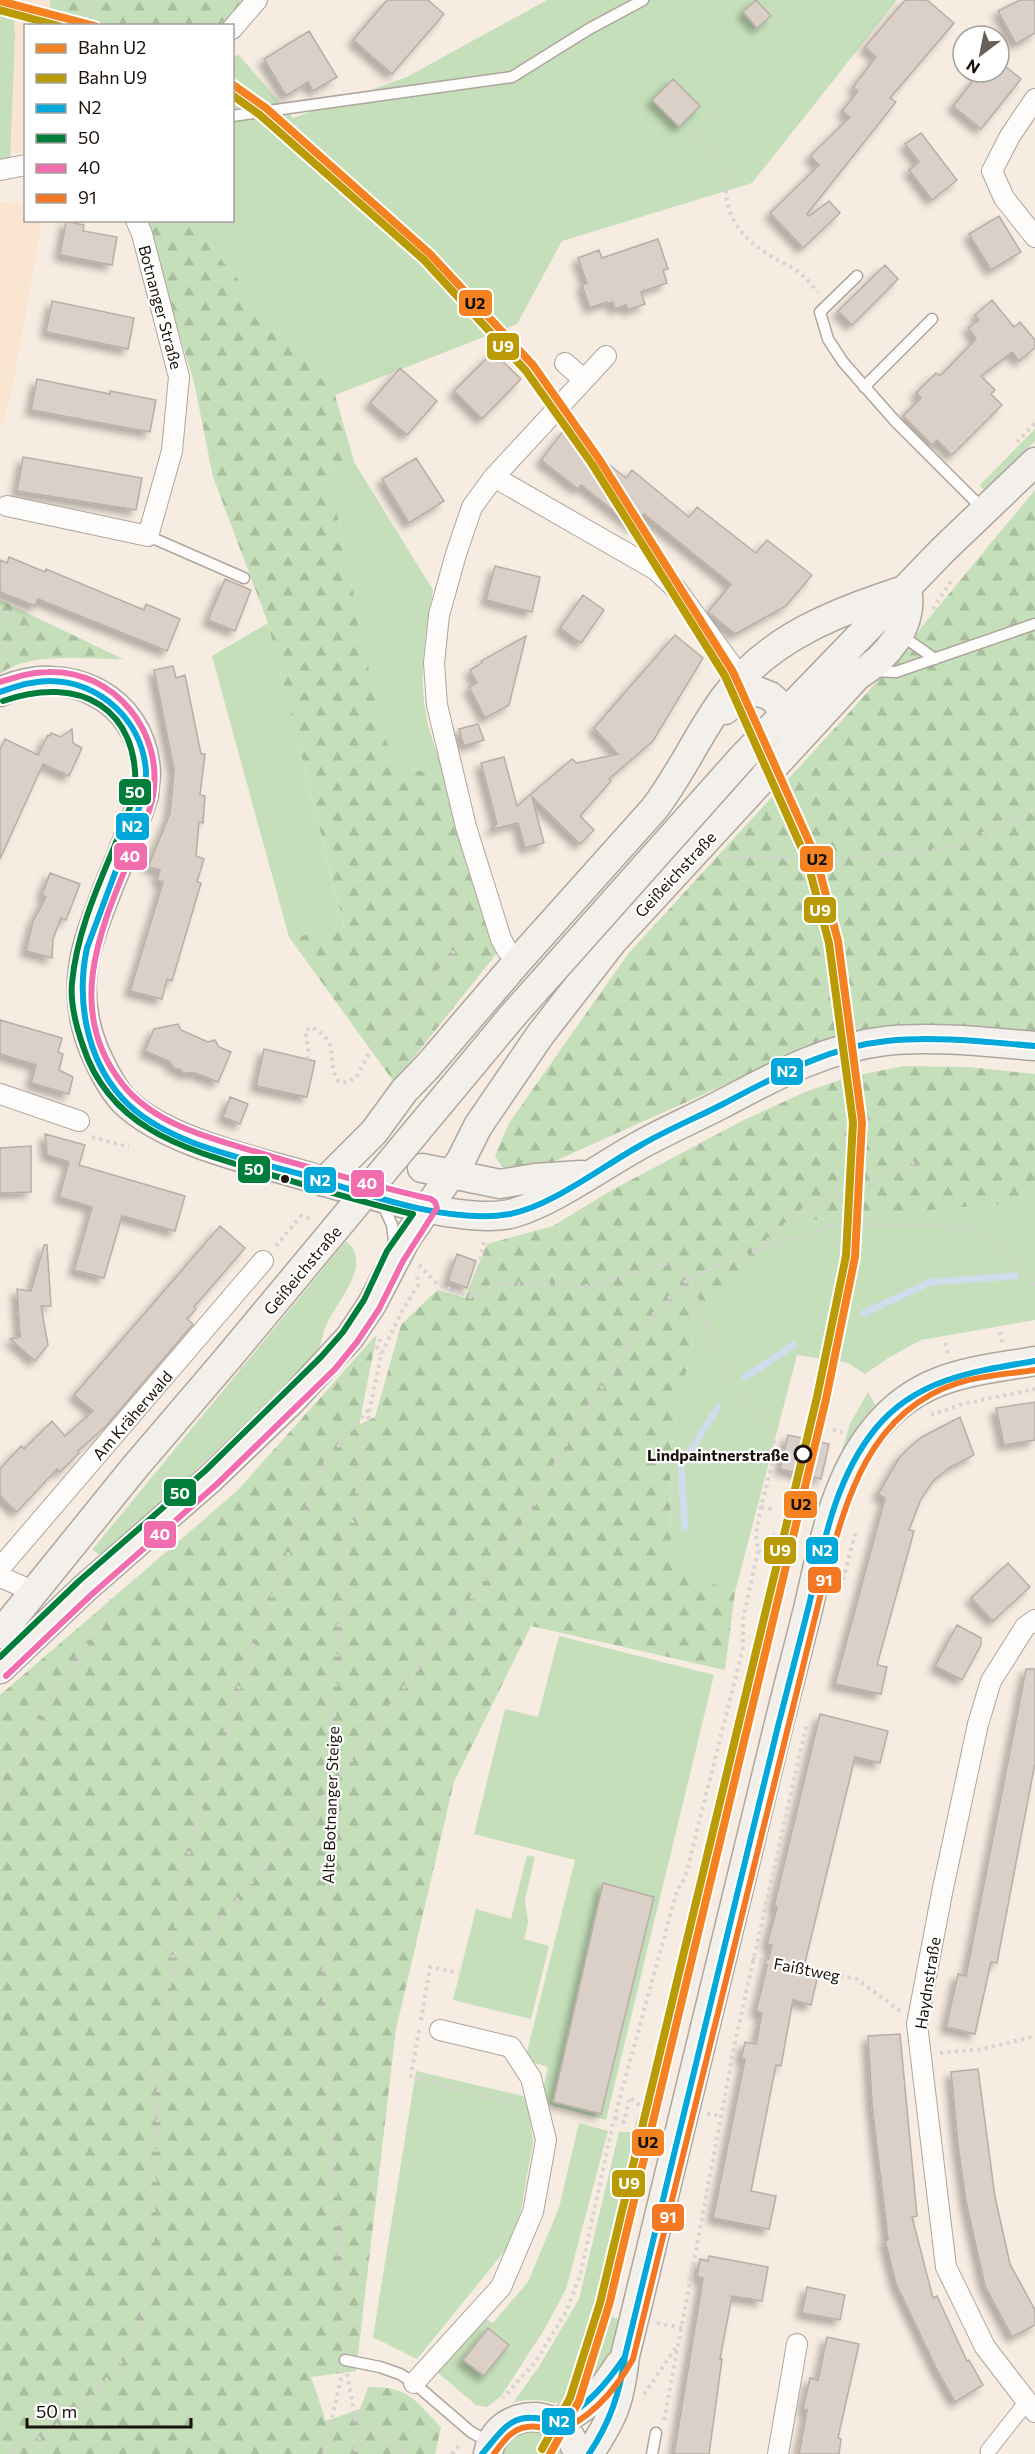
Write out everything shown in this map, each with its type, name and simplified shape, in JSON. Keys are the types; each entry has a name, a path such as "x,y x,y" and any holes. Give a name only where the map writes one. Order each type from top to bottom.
{"main road":[{"name":"Geißeichstraße","path":"33,1591 514,1014 742,758 984,510 1035,462"},
{"name":"Geißeichstraße","path":"324,1182 374,1132 404,1091 654,809 673,783 724,698 741,678 770,653 813,625 842,611 907,590"},
{"name":"Geißeichstraße","path":"404,1202 451,1175 478,1126 540,1035 613,941 857,676 905,638 909,614 907,590"},
{"path":"0,692 15,685 36,680 63,680 84,686 99,693 114,706 130,724 141,746 146,772 144,795 87,951 81,986 85,1025 99,1061 111,1084 124,1101 150,1120 192,1140 324,1182 404,1202 490,1217 513,1213 539,1203 642,1144 788,1069 844,1049 885,1041 927,1039 1035,1046"},
{"path":"709,724 738,699 752,691 771,696 787,711"},
{"name":"Geißeichstraße","path":"406,1259 404,1202 422,1168 416,1138 420,1096 428,1066"},
{"path":"374,1132 372,1174 404,1202"},
{"path":"422,1168 500,1184 535,1178 589,1175"},
{"path":"0,1669 98,1592 328,1363 350,1337 406,1259"},
{"path":"589,2454 610,2422 621,2390 625,2356 692,2076 814,1583 843,1485 861,1448 878,1425 902,1401 918,1390 953,1375 1035,1361"},
{"path":"0,1634 33,1591 53,1598 98,1592"},
{"path":"556,2423 588,2405 602,2392 625,2356"},
{"path":"487,2450 505,2426 517,2419 531,2416 556,2423 574,2441 578,2454"}],"street":[{"path":"234,27 256,0"},
{"path":"1035,99 1010,136 992,171 1004,198 1035,237"},
{"path":"0,170 24,165"},
{"name":"Botnanger Straße","path":"137,222 179,377 172,451 148,536"},
{"path":"518,961 507,951 501,939 466,827 437,705 434,663 440,615 456,554 472,507 494,477 606,356"},
{"path":"565,363 583,379"},
{"path":"494,477 656,570 676,589 741,678"},
{"path":"7,506 148,536"},
{"path":"0,1094 79,1121"},
{"name":"Am Kräherwald","path":"0,1568 263,1261"},
{"path":"0,1577 33,1591"},
{"name":"Haydnstraße","path":"1030,2407 985,2347 946,2266 917,2024 978,1724 991,1681 1025,1627 1035,1620"},
{"path":"414,2383 501,2287 533,2212 546,2140 531,2078 511,2047 440,2030"},
{"path":"778,2454 797,2344"},
{"path":"988,2451 1030,2407"}],"lane":[{"path":"234,116 512,77 589,29 643,0"},
{"path":"857,276 820,312 828,339 864,387 984,510"},
{"path":"864,387 933,319"},
{"path":"148,536 244,578"},
{"path":"867,670 896,672 1035,624"},
{"path":"905,638 935,659"},
{"path":"404,1202 392,1225 406,1259"},
{"path":"345,2360 380,2367 414,2383 471,2432 487,2450"},
{"path":"652,2454 656,2433"}],"path":[{"path":"91,0 93,17"},
{"path":"712,110 695,137 727,171 727,197 736,226 747,240 802,274 828,304"},
{"path":"905,638 954,577"},
{"path":"0,608 32,632 0,652"},
{"path":"721,857 836,859 952,848 1035,810"},
{"path":"307,1059 310,1050 306,1030 312,1028 326,1035 329,1041 334,1075 338,1081 343,1083 356,1078 379,1034 430,984 452,954 459,938 462,880"},
{"path":"106,1141 129,1147"},
{"path":"753,1252 804,1209 925,1158"},
{"path":"263,1261 301,1216 312,1219"},
{"path":"169,1981 330,1789 513,1543 570,1437 625,1351 657,1310 688,1279 753,1252 837,1224 942,1226 974,1230 997,1245 1025,1270 1035,1286"},
{"path":"471,1297 477,1284 485,1235"},
{"path":"406,1259 437,1284 471,1297 497,1283 589,1286 672,1262 688,1279 739,1397 774,1435 775,1453 761,1507 756,1534 758,1551 743,1619 743,1648 685,1878 678,1891 613,2123 580,2276 566,2312 536,2361 502,2400"},
{"name":"Alte Botnanger Steige","path":"345,2360 323,1978 339,1610 370,1408 381,1355 398,1318 418,1285 406,1259"},
{"path":"378,1347 381,1355"},
{"path":"928,1416 963,1404 1035,1389"},
{"path":"12,2454 33,2443 84,2405 118,2367 142,2320 152,2259 159,2075 176,1928 190,1846 249,1655 328,1458 370,1408"},
{"path":"833,1430 842,1432"},
{"path":"775,1453 785,1455"},
{"path":"761,1507 772,1509"},
{"path":"839,1594 856,1528"},
{"path":"758,1551 765,1553 771,1533 797,1558 799,1550"},
{"path":"0,1804 41,1715 109,1604 98,1592"},
{"path":"656,2433 667,2415 735,2042 808,1720"},
{"name":"Faißtweg","path":"753,1959 857,1978 917,2024"},
{"path":"921,2055 983,2049 1035,2036"},
{"path":"345,2360 355,2416 355,2454"},
{"path":"324,2454 345,2360"},
{"path":"355,2416 406,2454"}],"shaded area":[{"path":"13,0 50,0 50,24 24,24 24,153 10,152 15,37"},
{"path":"0,202 24,203 24,222 42,222 12,390 0,430"}],"green space":[{"path":"0,0 13,0 15,36 10,162 0,160"},
{"path":"50,0 245,0 226,24 50,24"},
{"path":"547,0 897,0 752,183 562,241 517,324 335,395 190,222 234,222 234,58 238,54 293,118 407,77"},
{"path":"144,222 190,222 335,395 354,462 328,469 381,728 396,764 446,778 453,813 497,953 394,1082 289,937 345,930 268,623 213,477 194,382"},
{"path":"1035,429 1035,441 984,490 980,485"},
{"path":"354,462 433,590 425,639 424,704 433,742 446,778 396,764 381,728 328,469"},
{"path":"1035,490 1035,1031 981,1028 861,1029 740,1078 537,1169 502,1167 495,1156 509,1123 628,954 867,693"},
{"path":"0,600 123,659 42,659 12,667 0,674"},
{"path":"268,623 345,931 289,937 212,656"},
{"path":"904,1066 968,1067 1035,1074 1035,1201 790,1222 696,1320 670,1454 671,1568 735,1592 725,1670 531,1626 454,1782 396,2029 356,2371 311,2377 326,2421 360,2409 368,2387 393,2389 410,2396 441,2427 435,2454 0,2454 0,1695 237,1491 377,1334 359,1425 375,1417 401,1325 437,1290 465,1298 487,1244 553,1226 612,1190 744,1120 805,1092 849,1077"},
{"path":"1035,1201 1035,1320 921,1340 865,1374 848,1363 797,1355 735,1592 671,1568 670,1454 696,1320 790,1222"},
{"path":"346,1241 354,1250 356,1261 354,1272 350,1284 325,1328 319,1349 311,1362 103,1557 92,1550"},
{"path":"868,1392 875,1405 842,1450 850,1424"},
{"path":"559,1636 714,1675 606,2120 540,2102 548,2067 525,2060 575,1860 474,1834 505,1709 538,1717"},
{"path":"527,1855 535,1857 525,1899 528,1923 524,1939 549,1946 531,2019 453,2000 476,1909 511,1919"},
{"path":"416,2071 527,2097 533,2142 516,2237 417,2359 373,2337"},
{"path":"638,2115 656,2132 612,2317 622,2320 615,2344 595,2382 575,2399 563,2403 524,2400 513,2403 540,2365 579,2299 619,2132 633,2132"},
{"path":"579,2123 608,2131 566,2289 544,2330 501,2396 487,2407 476,2405 436,2371 482,2317 493,2323 528,2282 559,2208"},
{"path":"534,2429 554,2438 563,2454 501,2454 514,2435"}],"building":[{"path":"387,0 428,0 444,14 392,74 353,40"},
{"path":"756,0 771,16 757,28 743,12"},
{"path":"905,0 927,0 954,23 890,98 896,102 807,214 809,216 829,201 840,213 803,248 770,213 819,165 810,156 850,117 842,111 858,91 853,87 876,57 865,47"},
{"path":"1020,0 1035,0 1035,33 1016,44 1011,35 1011,24 1005,24 998,11"},
{"path":"309,31 337,77 313,91 308,82 286,96 264,59"},
{"path":"1011,71 1021,79 981,129 953,106 970,84 1011,84"},
{"path":"673,79 700,106 679,127 652,100"},
{"path":"921,133 957,180 932,200 909,170 919,162 905,144"},
{"path":"999,216 1021,252 991,270 969,234"},
{"path":"66,222 84,225 83,231 117,237 112,265 60,255"},
{"path":"658,239 668,269 663,270 667,283 641,292 645,304 628,310 626,305 615,309 613,302 590,308 582,285 587,283 578,258 599,250 602,258"},
{"path":"885,265 898,279 852,325 838,311"},
{"path":"992,300 1014,327 1020,322 1035,340 1035,348 1019,361 1012,352 981,376 995,390 991,394 1002,405 952,455 937,440 932,445 903,416 921,398 916,393 936,373 940,376 976,339 968,328 979,320 975,315"},
{"path":"52,301 134,318 128,349 46,332"},
{"path":"493,352 521,379 482,419 454,391"},
{"path":"400,368 437,401 407,435 370,403"},
{"path":"37,379 110,394 110,391 156,400 150,432 31,410"},
{"path":"565,429 626,478 632,470 689,517 697,507 756,553 767,540 812,575 786,606 735,634 708,612 731,584 644,514 634,527 581,485 578,489 541,460"},
{"path":"23,457 142,478 136,510 17,491"},
{"path":"416,458 444,501 409,523 382,479"},
{"path":"9,557 45,572 46,569 144,610 146,604 180,619 167,651 38,599 35,606 0,592 0,560 7,563"},
{"path":"495,566 540,577 532,612 486,600"},
{"path":"225,579 251,590 235,631 208,620"},
{"path":"583,595 604,610 581,643 560,628"},
{"path":"675,635 703,658 653,741 609,779 611,781 580,816 594,830 580,844 532,797 544,843 525,848 518,823 490,830 497,824 481,763 504,757 517,806 572,759 577,763 618,754 594,728"},
{"path":"526,636 509,705 485,718 469,687 477,683 470,670 482,663 481,661"},
{"path":"173,666 176,678 185,675 201,754 205,754 200,795 205,796 203,823 199,822 196,856 204,859 197,882 201,883 172,981 167,979 162,999 130,991 163,882 157,880 160,870 148,867 170,813 174,770 154,670"},
{"path":"478,724 484,740 464,746 459,729"},
{"path":"72,729 73,743 82,748 69,776 43,764 0,859 0,749 5,739 38,755 48,735 50,736 51,733 61,737"},
{"path":"50,873 80,884 66,920 61,918 53,939 52,958 26,951 33,921 46,897 42,895"},
{"path":"0,1020 62,1038 58,1052 63,1054 59,1070 73,1077 69,1094 31,1083 36,1065 0,1054"},
{"path":"178,1024 181,1030 208,1042 215,1040 219,1047 231,1052 218,1082 195,1073 183,1073 180,1069 175,1069 169,1061 145,1051 154,1029"},
{"path":"264,1049 315,1061 307,1097 256,1086"},
{"path":"230,1097 248,1104 240,1124 223,1117"},
{"path":"45,1134 85,1145 79,1165 185,1196 175,1231 122,1216 104,1278 74,1270 92,1207 59,1197 69,1162 47,1155"},
{"path":"31,1146 31,1192 0,1193 0,1148"},
{"path":"220,1226 245,1248 194,1307 196,1309 187,1319 193,1324 105,1427 78,1451 79,1453 60,1472 57,1469 17,1512 0,1496 0,1469 21,1446 24,1449 52,1421 65,1436 93,1411 74,1395"},
{"path":"44,1245 47,1245 51,1306 41,1306 48,1345 35,1361 10,1339 20,1337 17,1289 31,1291"},
{"path":"457,1254 476,1261 467,1288 448,1281"},
{"path":"1035,1402 1035,1440 1004,1445 996,1408"},
{"path":"960,1417 974,1455 949,1468 933,1481 921,1499 909,1530 914,1531 877,1665 887,1667 881,1694 835,1684 885,1498 878,1494 899,1458 911,1446 922,1437"},
{"path":"788,1435 829,1444 821,1479 780,1469"},
{"path":"1008,1563 1030,1587 993,1621 971,1598"},
{"path":"957,1625 981,1638 981,1645 962,1680 935,1666"},
{"path":"1026,1669 1035,1669 1035,1763 997,1963 991,1962 975,2034 946,2027 958,1974 966,1976"},
{"path":"820,1714 888,1731 880,1763 855,1757 802,1975 817,1979 811,2005 793,2000 781,2066 776,2065 751,2191 776,2196 769,2229 713,2218 745,2059 741,2058 745,2042 756,2044 762,2013 756,2011 772,1945 767,1944 777,1907 774,1906"},
{"path":"603,1883 654,1897 601,2114 553,2102"},
{"path":"900,2034 917,2216 912,2217 933,2298 937,2296 967,2361 969,2360 983,2385 955,2402 896,2284 885,2240 888,2240 872,2105 868,2036"},
{"path":"978,2069 995,2197 1010,2264 1035,2310 1035,2325 1012,2337 985,2286 966,2202 958,2145 951,2072"},
{"path":"709,2256 768,2267 762,2301 732,2296 720,2359 722,2359 709,2454 674,2454 703,2278 697,2277 700,2259 708,2261"},
{"path":"807,2287 845,2295 840,2320 802,2313"},
{"path":"488,2328 509,2345 484,2376 463,2360"},
{"path":"827,2337 859,2344 838,2438 841,2439 839,2454 799,2454 807,2410 803,2409 810,2378 818,2380"}],"waterway":[{"path":"864,1313 931,1282 1015,1276"},
{"path":"745,1377 794,1345"},
{"path":"685,1528 681,1466 718,1407"}],"rail line":[{"name":"U2","path":"0,1 87,24"},
{"name":"U9","path":"0,10 52,24"},
{"name":"U2","path":"234,85 266,108 430,254 533,365 599,459 733,672 816,857 838,941 862,1122 855,1257 826,1399 609,2305 579,2401 550,2454"},
{"name":"U9","path":"234,96 260,115 424,260 526,371 592,464 725,676 807,860 829,943 853,1122 846,1256 817,1397 600,2303 570,2398 542,2449"}],"transit line":[{"name":"40","path":"0,682 48,672 72,674 94,682 114,693 130,709 151,749 154,772 151,804 107,916 98,945 93,974 91,1002 96,1031 106,1059 124,1086 138,1101 155,1113 193,1132 293,1163 431,1199 437,1208 403,1261 379,1309 335,1369 217,1484 91,1595 6,1676"},
{"name":"N2","path":"0,692 24,684 43,681 68,683 85,688 116,707 137,736 146,772 144,795 87,948 83,987 87,1027 100,1065 122,1098 139,1114 160,1127 207,1148 379,1198 433,1211 460,1215 510,1214 543,1203 651,1140 822,1056 865,1044 924,1039 1035,1046"},
{"name":"50","path":"0,1657 79,1581 205,1471 321,1357 343,1332 364,1300 387,1251 413,1214 268,1174 183,1146 133,1118 113,1099 96,1075 83,1046 74,1015 72,983 81,934 135,793 134,764 128,739 116,719 100,705 80,696 57,692 31,694 3,701"},
{"name":"N2","path":"589,2454 608,2419 620,2382 778,1726 825,1538 840,1491 850,1469 876,1428 892,1411 909,1398 948,1380 1035,1361"},
{"name":"91","path":"494,2454 502,2443 517,2430 538,2427 557,2432 581,2419 610,2392 633,2359 823,1585 851,1493 865,1464 881,1438 902,1415 927,1397 967,1380 1035,1370"},
{"name":"N2","path":"482,2454 512,2422 530,2418 556,2423 567,2417 594,2395 624,2358"}],"place":[{"name":"Lindpaintnerstraße","path":"803,1454"}]}
